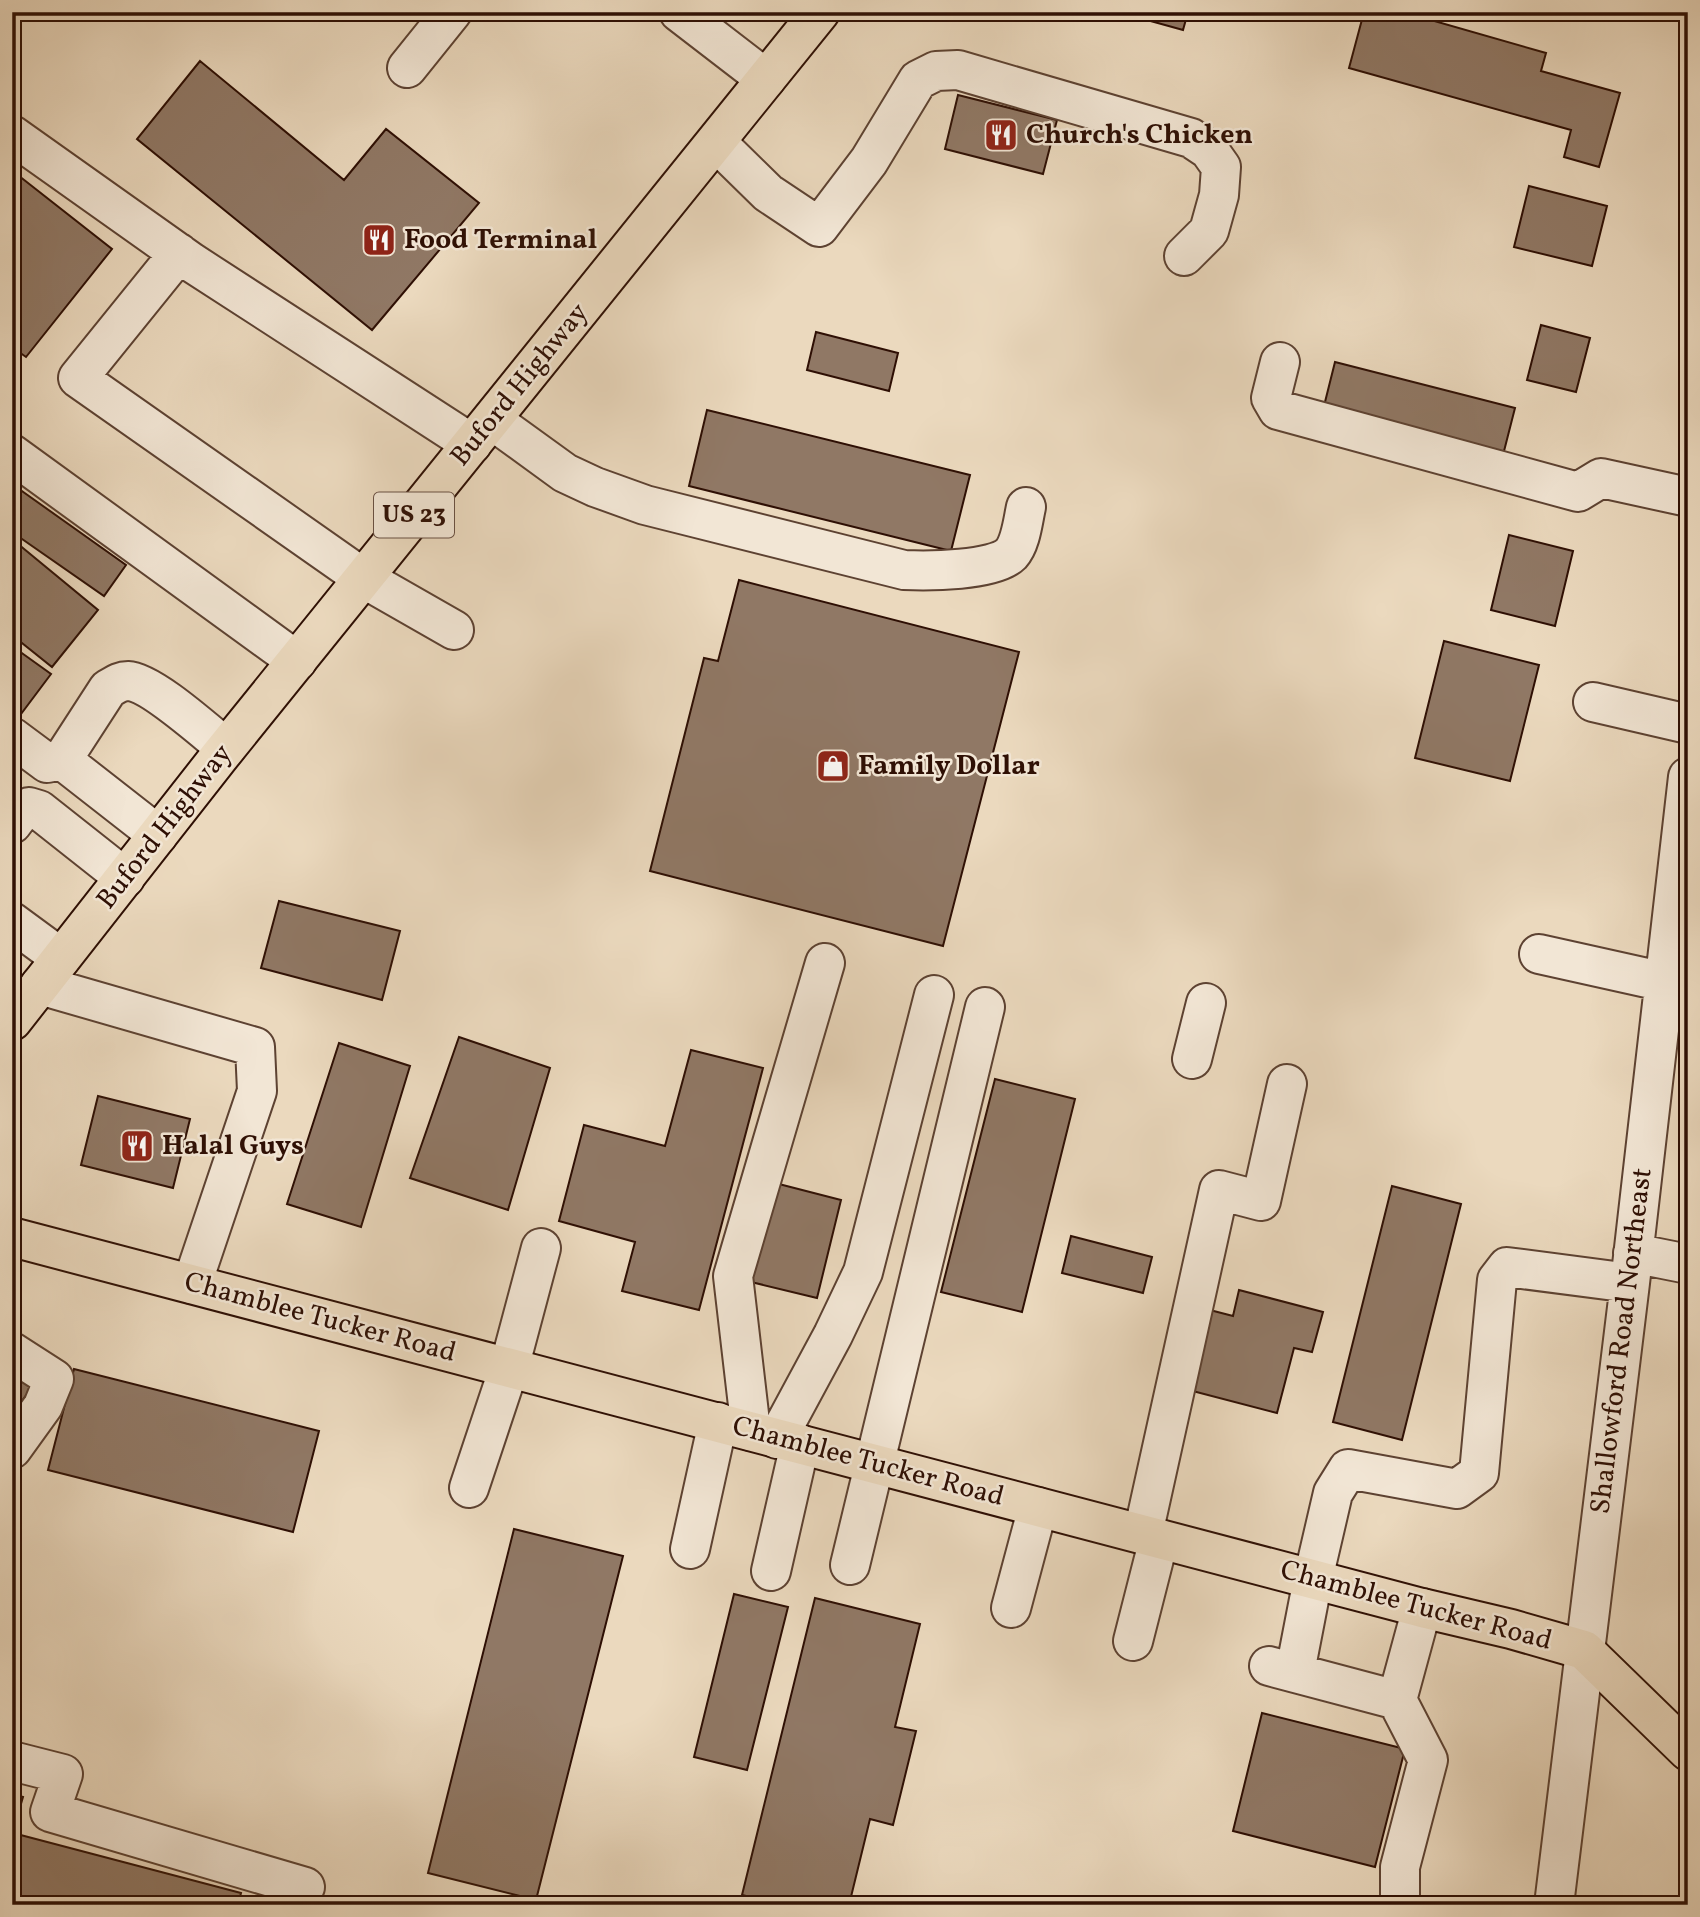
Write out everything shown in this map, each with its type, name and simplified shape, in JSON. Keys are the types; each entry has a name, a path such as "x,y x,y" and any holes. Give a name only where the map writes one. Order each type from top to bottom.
{"main road":[{"name":"Buford Highway","path":"12,1021 226,748 820,12"},
{"name":"Chamblee Tucker Road","path":"12,1237 1584,1650 1688,1751"}],"street":[{"path":"407,68 452,12"},
{"path":"678,12 766,79"},
{"path":"716,142 768,192 819,227 869,162 918,80 936,71 958,70 1191,138 1209,150 1221,167 1219,195 1209,231 1184,256"},
{"path":"12,135 179,253 482,432 595,487 645,505 904,570 942,571 994,562 1011,554 1017,543 1026,507"},
{"path":"179,253 78,378 363,578 454,630"},
{"path":"1280,362 1270,397 1278,410 1578,492 1601,478 1688,497"},
{"path":"12,454 297,661"},
{"path":"12,737 47,763 62,760 108,689 120,682 131,681 150,689 226,748"},
{"path":"1593,702 1688,723"},
{"path":"62,760 158,835"},
{"name":"Shallowford Road Northeast","path":"1553,1905 1632,1268 1688,777"},
{"path":"12,824 21,812 29,807 39,810 125,878"},
{"path":"12,922 51,972 254,1048 257,1091 192,1284"},
{"path":"1539,954 1665,982"},
{"path":"771,1571 762,1434 733,1276 825,963"},
{"path":"690,1549 762,1434 834,1335 863,1272 934,995"},
{"path":"1192,1059 1206,1003"},
{"path":"850,1565 985,1007"},
{"path":"1133,1641 1219,1190 1261,1201 1287,1084"},
{"path":"469,1488 509,1368 541,1248"},
{"path":"1397,1700 1282,1669 1313,1579 1333,1493 1348,1469 1457,1489 1479,1473 1497,1280 1507,1267 1632,1268 1688,1264"},
{"path":"12,1352 54,1379 43,1406 12,1449"},
{"path":"1011,1608 1038,1507"},
{"path":"1400,1905 1400,1867 1428,1760 1397,1700 1422,1608"},
{"path":"12,1761 63,1774 50,1812 305,1887"}],"building":[{"path":"1118,12 1188,12 1183,30"},
{"path":"1364,12 1403,12 1546,53 1541,71 1620,93 1599,167 1564,157 1571,130 1349,68"},
{"path":"200,61 344,180 386,129 479,203 372,330 137,139"},
{"name":"Church's Chicken","path":"958,95 1057,120 1043,174 945,149"},
{"path":"14,172 112,249 26,357 12,347"},
{"path":"1529,186 1607,206 1592,266 1514,247"},
{"path":"1541,325 1590,338 1576,392 1527,380"},
{"path":"816,332 898,353 889,391 807,370"},
{"path":"1335,362 1515,408 1503,455 1323,410"},
{"path":"707,410 970,475 951,551 689,486"},
{"path":"12,484 126,565 104,596 12,532"},
{"path":"1509,535 1573,551 1555,626 1491,610"},
{"path":"12,539 98,610 52,667 12,635"},
{"name":"Family Dollar","path":"739,580 1019,652 943,946 650,871 704,658 718,661"},
{"path":"1444,641 1539,665 1510,781 1415,758"},
{"path":"12,646 51,674 12,726"},
{"path":"279,901 400,931 382,1000 261,968"},
{"path":"459,1037 550,1068 508,1210 410,1178"},
{"path":"339,1043 410,1066 361,1227 287,1204"},
{"path":"691,1050 763,1068 699,1310 622,1291 635,1242 559,1221 584,1125 665,1146"},
{"path":"995,1079 1075,1099 1022,1312 941,1292"},
{"path":"98,1096 190,1119 173,1188 81,1165"},
{"path":"775,1183 841,1200 817,1298 751,1282"},
{"path":"1392,1186 1461,1204 1402,1440 1333,1422"},
{"path":"1071,1236 1152,1257 1143,1293 1062,1273"},
{"path":"1239,1290 1323,1312 1312,1352 1294,1348 1277,1413 1185,1389 1206,1309 1233,1316"},
{"path":"12,1363 37,1381 12,1414"},
{"path":"74,1369 319,1431 293,1532 48,1470"},
{"path":"514,1529 623,1556 536,1900 428,1873"},
{"path":"734,1594 788,1607 747,1770 694,1757"},
{"path":"815,1598 920,1624 895,1727 916,1731 893,1825 870,1819 849,1905 783,1905 742,1895"},
{"path":"1262,1713 1405,1749 1375,1867 1233,1831"},
{"path":"12,1794 23,1797 12,1835"},
{"path":"13,1833 241,1893 238,1905 12,1905"}],"place":[{"name":"Church's Chicken","path":"1001,135"},
{"name":"Food Terminal","path":"379,240"},
{"name":"Family Dollar","path":"833,766"},
{"name":"Halal Guys","path":"137,1146"}]}
